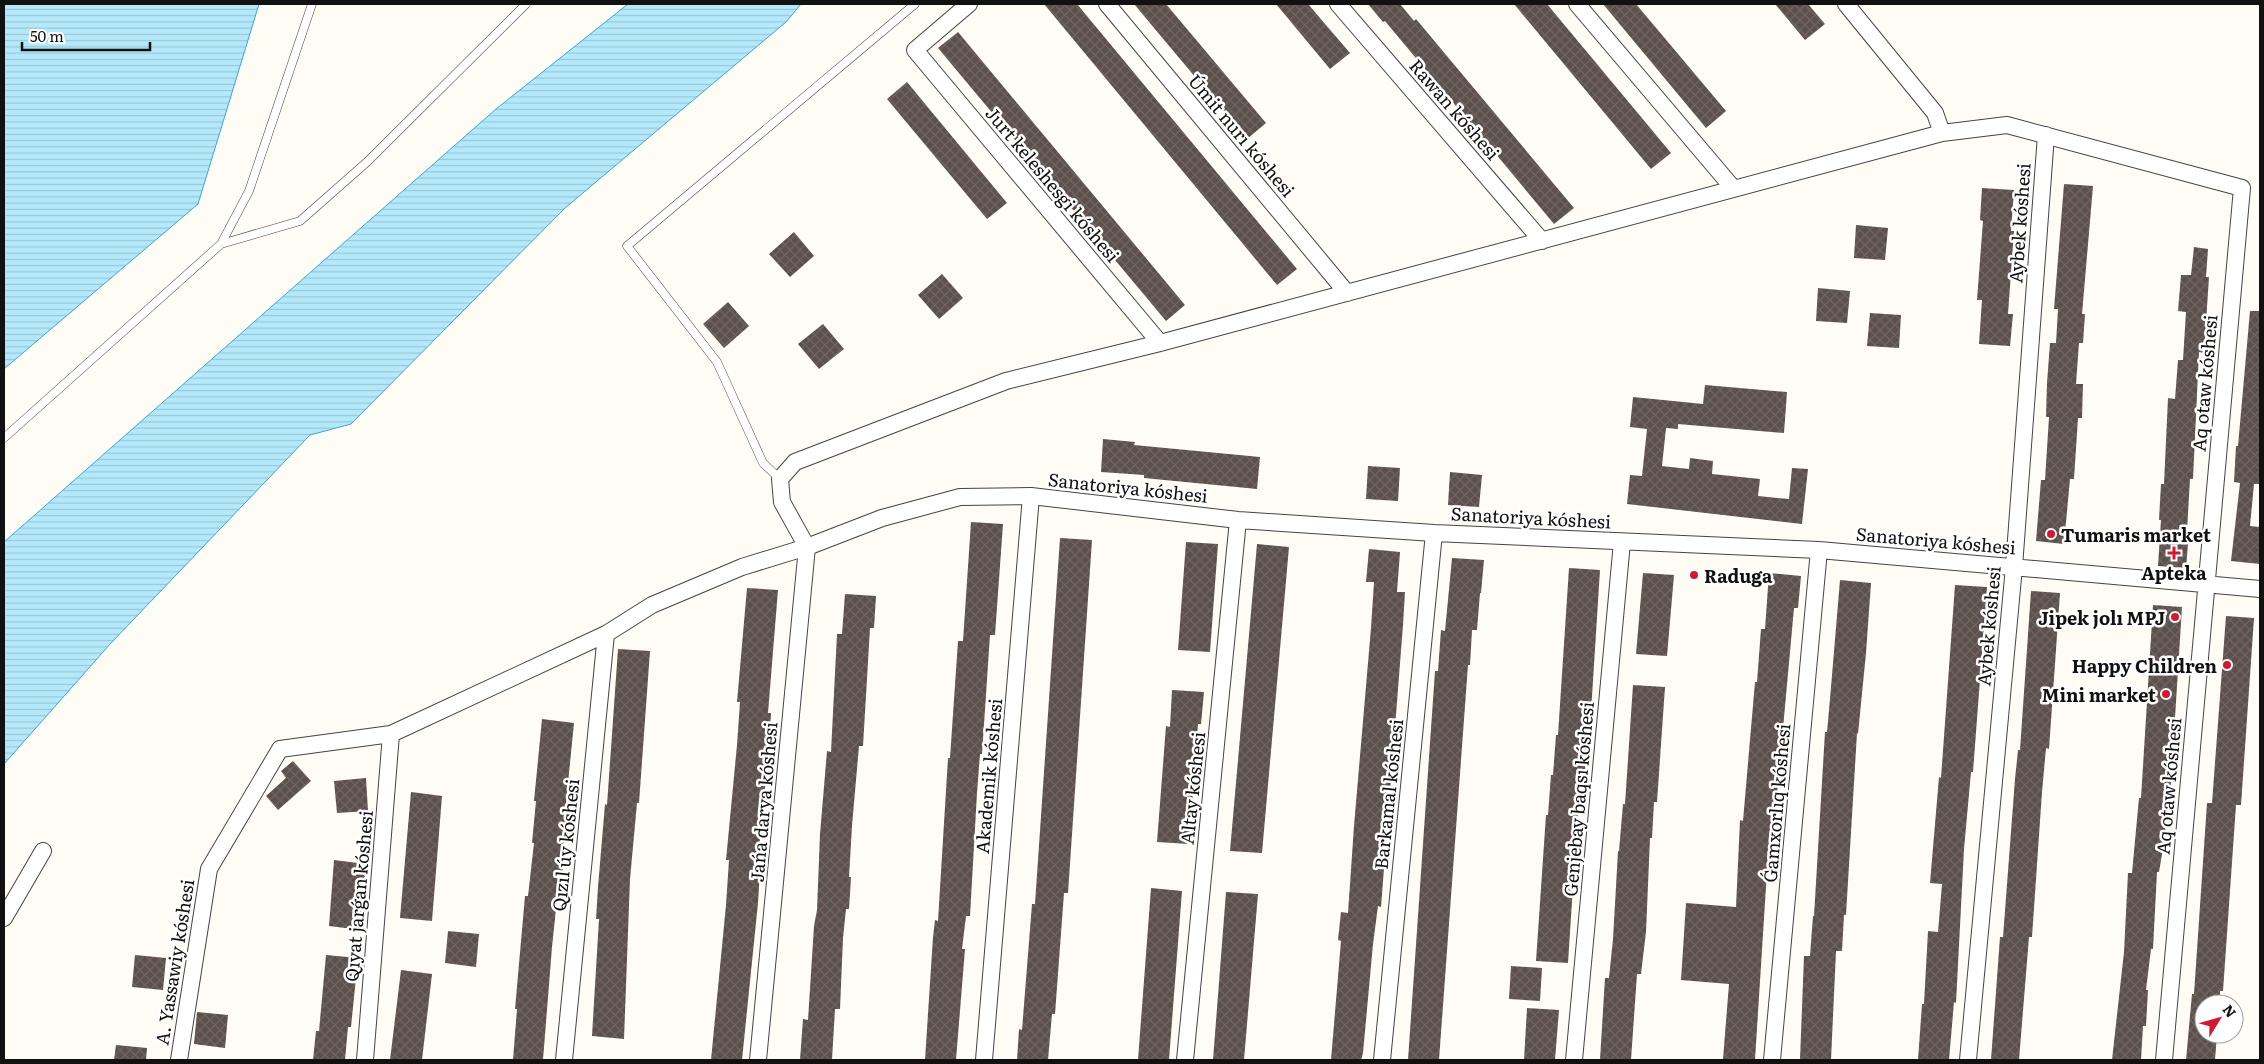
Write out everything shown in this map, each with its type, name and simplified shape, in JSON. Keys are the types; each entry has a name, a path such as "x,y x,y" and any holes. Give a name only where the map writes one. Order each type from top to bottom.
{"street":[{"name":"Jurt keleshesgi kóshesi","path":"969,4 915,50 1160,343"},
{"name":"Úmit nurı kóshesi","path":"1107,4 1347,293"},
{"name":"Rawan kóshesi","path":"1338,4 1542,241"},
{"path":"1577,4 1733,188"},
{"path":"1851,5 1935,113 1942,133"},
{"path":"807,547 782,502 780,479 795,462 1006,381 1160,343 1942,133 2008,125 2046,135"},
{"name":"Aq otaw kóshesi","path":"2046,135 2242,188 2164,1060"},
{"name":"Aybek kóshesi","path":"1968,1060 2014,567 2046,135"},
{"name":"Sanatoriya kóshesi","path":"209,869 280,749 392,734 606,634 652,605 742,567 807,547 882,518 960,497 1031,496 1238,520 1434,533 1819,550 2260,589"},
{"name":"Akademik kóshesi","path":"984,1060 1031,496"},
{"name":"Altay kóshesi","path":"1185,1060 1238,520"},
{"name":"Barkamal kóshesi","path":"1382,1060 1434,533"},
{"name":"Genjebay baqsı kóshesi","path":"1574,1060 1622,542"},
{"name":"Jańa darya kóshesi","path":"758,1060 807,547"},
{"name":"Ǵamxorlıq kóshesi","path":"1772,1060 1819,550"},
{"name":"Qızıl úy kóshesi","path":"564,1060 606,634"},
{"name":"Qıyat jarǵan kóshesi","path":"365,1060 392,734"},
{"path":"4,918 43,851"},
{"name":"A. Yassawiy kóshesi","path":"179,1060 209,869"}],"lane":[{"path":"4,438 221,244 249,191 312,4"},
{"path":"221,244 300,221 367,162 526,4"},
{"path":"780,479 763,463 717,362 627,246 915,4"}],"water":[{"path":"4,4 259,4 198,204 4,369"},
{"path":"628,4 801,4 786,22 565,208 351,424 310,435 111,643 4,764 4,542 496,109"}],"building":[{"path":"1044,4 1077,4 1297,269 1277,285"},
{"path":"1134,4 1166,4 1266,123 1247,139"},
{"path":"1276,4 1308,4 1350,53 1330,69"},
{"path":"1368,4 1400,4 1414,21 1416,19 1574,208 1554,224 1385,21 1383,22"},
{"path":"1514,4 1547,4 1671,153 1651,169"},
{"path":"1603,4 1636,4 1726,111 1706,128"},
{"path":"1775,4 1808,4 1825,24 1805,40"},
{"path":"958,32 1185,305 1166,321 938,48"},
{"path":"907,82 1007,203 987,219 887,99"},
{"path":"2064,184 2093,186 2082,314 2085,314 2083,343 2079,343 2076,384 2083,384 2082,418 2078,418 2074,479 2070,479 2064,544 2036,541 2041,480 2045,480 2049,417 2046,417 2050,343 2056,343 2058,309 2054,309"},
{"path":"1982,188 2014,190 2011,231 2014,231 2008,314 2013,314 2010,346 1979,344 1982,300 1977,300 1983,221 1980,220"},
{"path":"1856,225 1888,228 1885,260 1854,258"},
{"path":"794,232 814,256 790,277 769,254"},
{"path":"2194,247 2208,249 2206,277 2209,277 2204,353 2199,352 2193,479 2190,479 2186,568 2158,566 2161,520 2159,520 2161,484 2164,484 2168,398 2175,399 2178,360 2183,360 2186,312 2178,311 2181,275 2191,275"},
{"path":"942,274 963,298 939,319 918,295"},
{"path":"1818,288 1850,291 1847,323 1816,321"},
{"path":"728,302 749,326 724,348 703,324"},
{"path":"2250,311 2260,311 2260,484 2254,484 2250,526 2260,527 2260,564 2231,561 2240,483 2234,482 2236,446 2238,446"},
{"path":"1870,313 1901,315 1899,348 1867,346"},
{"path":"823,324 844,349 819,369 798,344"},
{"path":"1705,385 1787,392 1784,433 1678,424 1678,429 1666,428 1662,466 1689,469 1690,458 1713,461 1712,474 1760,479 1758,496 1789,499 1792,468 1808,469 1802,524 1627,504 1630,475 1642,476 1647,429 1630,427 1633,397 1703,404"},
{"path":"1103,439 1135,442 1134,445 1260,457 1257,489 1144,478 1144,475 1101,472"},
{"path":"1368,466 1400,468 1398,501 1366,499"},
{"path":"1450,472 1482,475 1479,507 1448,505"},
{"path":"971,522 1003,524 995,635 990,635 982,754 980,754 977,793 970,916 966,916 962,949 965,949 956,1060 925,1060 933,937 935,920 938,921 948,758 950,758 958,641 963,641"},
{"path":"1060,538 1092,540 1068,893 1064,893 1055,1014 1052,1014 1048,1060 1017,1060 1019,1029 1022,1030 1032,904 1035,904"},
{"path":"1186,542 1218,544 1210,652 1178,650"},
{"path":"1257,544 1289,547 1262,853 1230,851"},
{"path":"1369,549 1400,552 1397,592 1405,592 1403,625 1381,907 1378,906 1373,944 1363,1053 1361,1060 1331,1060 1341,941 1338,940 1341,912 1348,913 1371,628 1374,582 1366,582"},
{"path":"1452,558 1484,560 1477,630 1472,630 1470,665 1468,665 1439,1060 1408,1060 1435,671 1438,671 1441,630 1445,631"},
{"path":"1569,568 1600,570 1590,728 1588,728 1580,809 1578,809 1568,963 1536,961 1546,815 1548,815 1551,775 1553,775 1556,735 1558,735"},
{"path":"1643,573 1674,575 1667,656 1636,654"},
{"path":"1769,573 1801,576 1798,608 1794,608 1776,805 1773,805 1768,855 1755,1060 1723,1059 1729,984 1681,980 1686,903 1736,907 1740,820 1743,821 1755,682 1757,682 1761,629 1765,629"},
{"path":"1840,580 1871,583 1866,653 1857,733 1846,915 1844,915 1842,951 1836,951 1831,1060 1800,1060 1804,956 1810,956 1814,916 1825,732 1827,732"},
{"path":"1955,585 1987,587 1973,772 1971,772 1964,849 1956,1003 1954,1002 1949,1060 1918,1060 1922,1004 1924,1004 1928,931 1938,932 1942,884 1930,883 1939,777 1941,778"},
{"path":"747,588 778,590 768,713 771,713 769,746 757,871 760,871 758,903 742,1060 711,1060 726,905 729,860 726,860 737,745 740,702 737,702"},
{"path":"2031,591 2060,593 2049,749 2046,748 2032,937 2029,937 2019,1060 1991,1060 2000,937 2003,937 2015,779 2018,750 2020,750"},
{"path":"845,594 876,596 874,628 870,628 863,746 859,746 852,826 849,909 846,909 843,938 840,1009 835,1009 832,1060 800,1060 803,1019 808,1020 827,751 831,752 837,634 842,634"},
{"path":"2153,605 2182,607 2170,797 2167,797 2165,836 2159,872 2157,872 2153,949 2151,949 2146,990 2148,990 2146,1026 2143,1026 2141,1060 2112,1060 2124,952 2128,873 2132,873 2139,798 2141,798"},
{"path":"2226,616 2254,618 2241,805 2236,805 2223,991 2220,991 2220,994 2194,994 2207,803 2212,803"},
{"path":"618,649 650,651 639,803 637,803 630,879 624,1039 592,1036 599,919 596,919 598,887 605,804 607,805"},
{"path":"1633,685 1665,687 1657,802 1654,802 1652,838 1650,838 1646,932 1641,974 1637,974 1631,1060 1600,1060 1605,978 1609,978 1618,851 1623,804 1625,804"},
{"path":"1172,690 1204,692 1201,724 1198,724 1189,844 1157,842 1166,726 1170,727"},
{"path":"542,719 574,723 565,813 567,813 562,858 564,858 561,891 558,890 552,947 543,1060 513,1060 517,1009 515,1009 525,896 528,896 534,843 532,843 536,801 534,801"},
{"path":"293,761 311,781 278,810 266,796 286,778 281,771"},
{"path":"366,778 368,811 337,813 334,781"},
{"path":"411,792 442,796 432,921 400,918"},
{"path":"334,860 366,864 361,930 329,926"},
{"path":"1151,888 1182,891 1169,1060 1138,1060"},
{"path":"1226,892 1258,894 1244,1060 1213,1060"},
{"path":"448,931 479,934 476,967 445,963"},
{"path":"135,955 166,958 163,990 132,987"},
{"path":"326,955 358,958 351,1027 348,1027 345,1060 313,1060 316,1031 319,1031"},
{"path":"1511,966 1542,968 1540,1001 1509,999"},
{"path":"401,970 432,974 422,1060 390,1060"},
{"path":"2192,994 2194,994 2194,1044 2216,1044 2215,1060 2186,1060"},
{"path":"1527,1008 1559,1010 1555,1060 1524,1060"},
{"path":"197,1012 228,1015 225,1048 194,1044"},
{"path":"116,1045 147,1048 146,1060 114,1060"}],"place":[{"name":"Tumaris market","path":"2051,534"},
{"name":"Apteka","path":"2174,553"},
{"name":"Raduga","path":"1694,575"},
{"name":"Jipek jolı MPJ","path":"2175,617"},
{"name":"Happy Children","path":"2227,665"},
{"name":"Mini market","path":"2166,694"}]}
